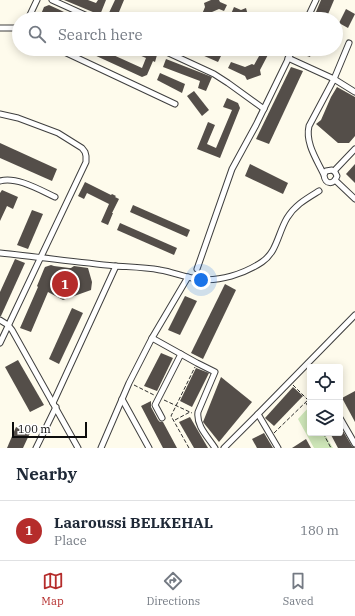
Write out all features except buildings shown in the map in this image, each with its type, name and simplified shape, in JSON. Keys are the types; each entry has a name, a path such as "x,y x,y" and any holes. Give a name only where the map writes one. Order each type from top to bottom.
{"street":[{"path":"31,12 37,0"},
{"path":"52,0 79,12"},
{"path":"310,12 316,0"},
{"path":"0,28 12,28"},
{"path":"335,180 332,182 327,182 324,179 324,175 308,140 308,132 309,126 334,79 349,43"},
{"path":"73,56 175,104"},
{"path":"175,56 214,74 264,109"},
{"path":"197,269 232,169 256,125 288,58 334,79 355,92"},
{"path":"0,114 18,118 58,133 82,148 86,156 86,162 0,343"},
{"path":"324,175 326,171 334,170 355,149"},
{"path":"334,170 337,176 335,180"},
{"path":"0,181 6,180 19,182 39,189 55,197"},
{"path":"335,180 355,199"},
{"path":"0,253 116,266 159,269 198,280 228,277 251,269 268,258 273,252 287,219 295,207 319,191"},
{"path":"36,448 116,266"},
{"path":"101,448 129,383 152,338 188,277"},
{"path":"310,364 355,315"},
{"path":"0,320 8,325 12,330 78,448"},
{"path":"152,338 215,372 198,415 200,426 215,448"},
{"path":"162,418 156,405 181,354"},
{"path":"224,448 307,367"},
{"path":"122,399 149,448"},
{"path":"258,414 278,448"},
{"path":"343,423 355,444"}],"path":[{"path":"189,448 172,416 197,363"},
{"path":"290,382 307,399"},
{"path":"129,383 198,415"},
{"path":"271,436 305,402 307,405"},
{"path":"174,420 191,412"},
{"path":"325,436 331,448"}],"green space":[{"path":"307,409 307,435 298,419"},
{"path":"307,436 326,436 333,448 314,448"}],"place":[{"name":"Laaroussi BELKEHAL","path":"65,284"}]}
